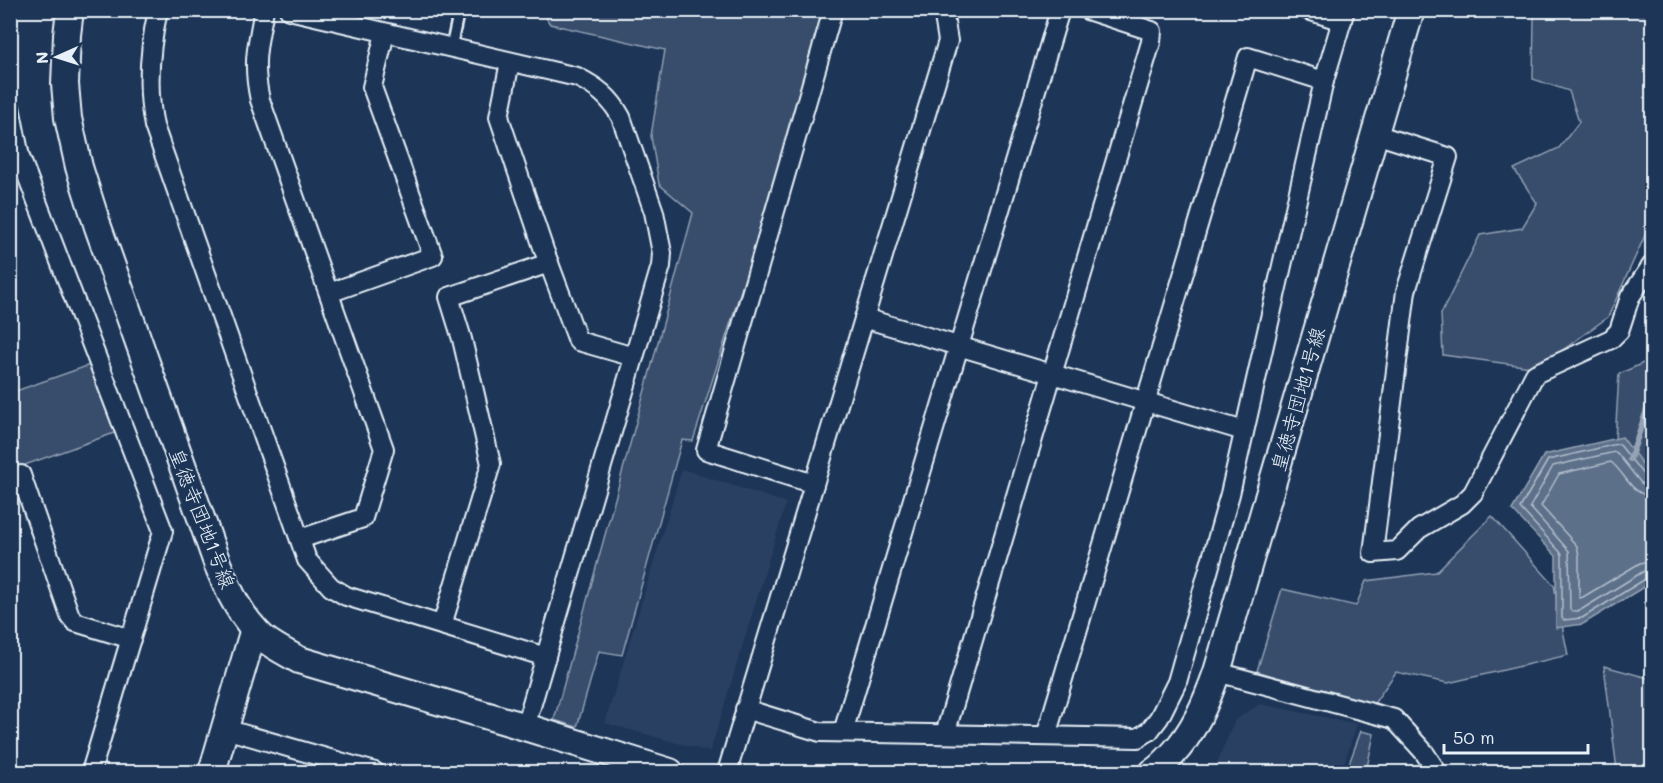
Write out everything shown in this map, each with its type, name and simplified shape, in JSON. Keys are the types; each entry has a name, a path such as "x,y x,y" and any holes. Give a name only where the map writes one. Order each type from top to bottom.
{"street":[{"name":"皇徳寺団地1号線","path":"70,10 65,84 68,118 79,167 217,563 236,604 254,629 276,647 299,660 670,772"},
{"path":"158,10 148,84 154,126 308,560 331,587 346,596 546,657"},
{"path":"264,10 255,64 260,100 384,449 363,518 300,539"},
{"path":"289,10 341,16 385,33 577,77 589,83 613,102 621,117 654,212 662,253 661,266 525,727"},
{"path":"814,484 706,450 833,10"},
{"path":"727,772 948,40 944,10"},
{"path":"843,732 1060,10"},
{"path":"945,734 1151,42 1152,31 1087,10"},
{"path":"746,709 820,732 1138,738 1149,731 1159,718 1177,682 1230,494 1324,81 1343,16 1308,10"},
{"name":"皇徳寺団地1号線","path":"1153,772 1178,749 1191,733 1206,704 1411,10"},
{"path":"329,293 433,256 372,87 385,33"},
{"path":"1046,736 1248,57 1324,81"},
{"path":"510,62 499,117 578,341 634,357"},
{"path":"10,107 20,157 163,531 91,772"},
{"path":"1375,134 1448,157 1406,291 1373,553 1398,551 1419,529 1462,504 1473,493 1535,374 1611,339 1619,331 1630,297 1653,265"},
{"path":"442,625 491,464 462,339 449,297 549,263"},
{"path":"864,318 1244,431"},
{"path":"10,479 21,475 70,616 75,622 131,639"},
{"path":"212,772 254,629"},
{"path":"1216,672 1394,719 1424,752 1437,772"},
{"path":"225,729 347,769 375,772"}],"lane":[{"path":"451,48 459,10"}],"shaded area":[{"path":"542,11 827,11 806,86 693,441 682,440 622,655 599,651 577,727 554,720 693,213 659,184 651,136 665,50 550,24"},
{"path":"1533,11 1652,11 1652,220 1608,317 1538,368 1443,355 1441,314 1480,235 1522,228 1537,203 1514,169 1559,148 1579,122 1569,91 1533,79"},
{"path":"1652,359 1652,479 1615,440 1619,374"},
{"path":"90,365 117,432 11,470 10,393"},
{"path":"682,469 786,503 710,752 605,723"},
{"path":"1492,516 1554,585 1568,655 1448,683 1396,672 1371,708 1257,671 1282,589 1356,606 1366,581 1436,572"},
{"path":"1604,666 1652,679 1652,772 1617,770"},
{"path":"1260,704 1357,724 1341,772 1213,772 1235,720"},
{"path":"1361,731 1374,734 1366,772 1346,772"}],"water":[{"path":"1622,437 1652,477 1652,582 1583,624 1556,628 1556,556 1512,510 1544,455"}],"waterway":[{"path":"1630,459 1652,399"}]}
